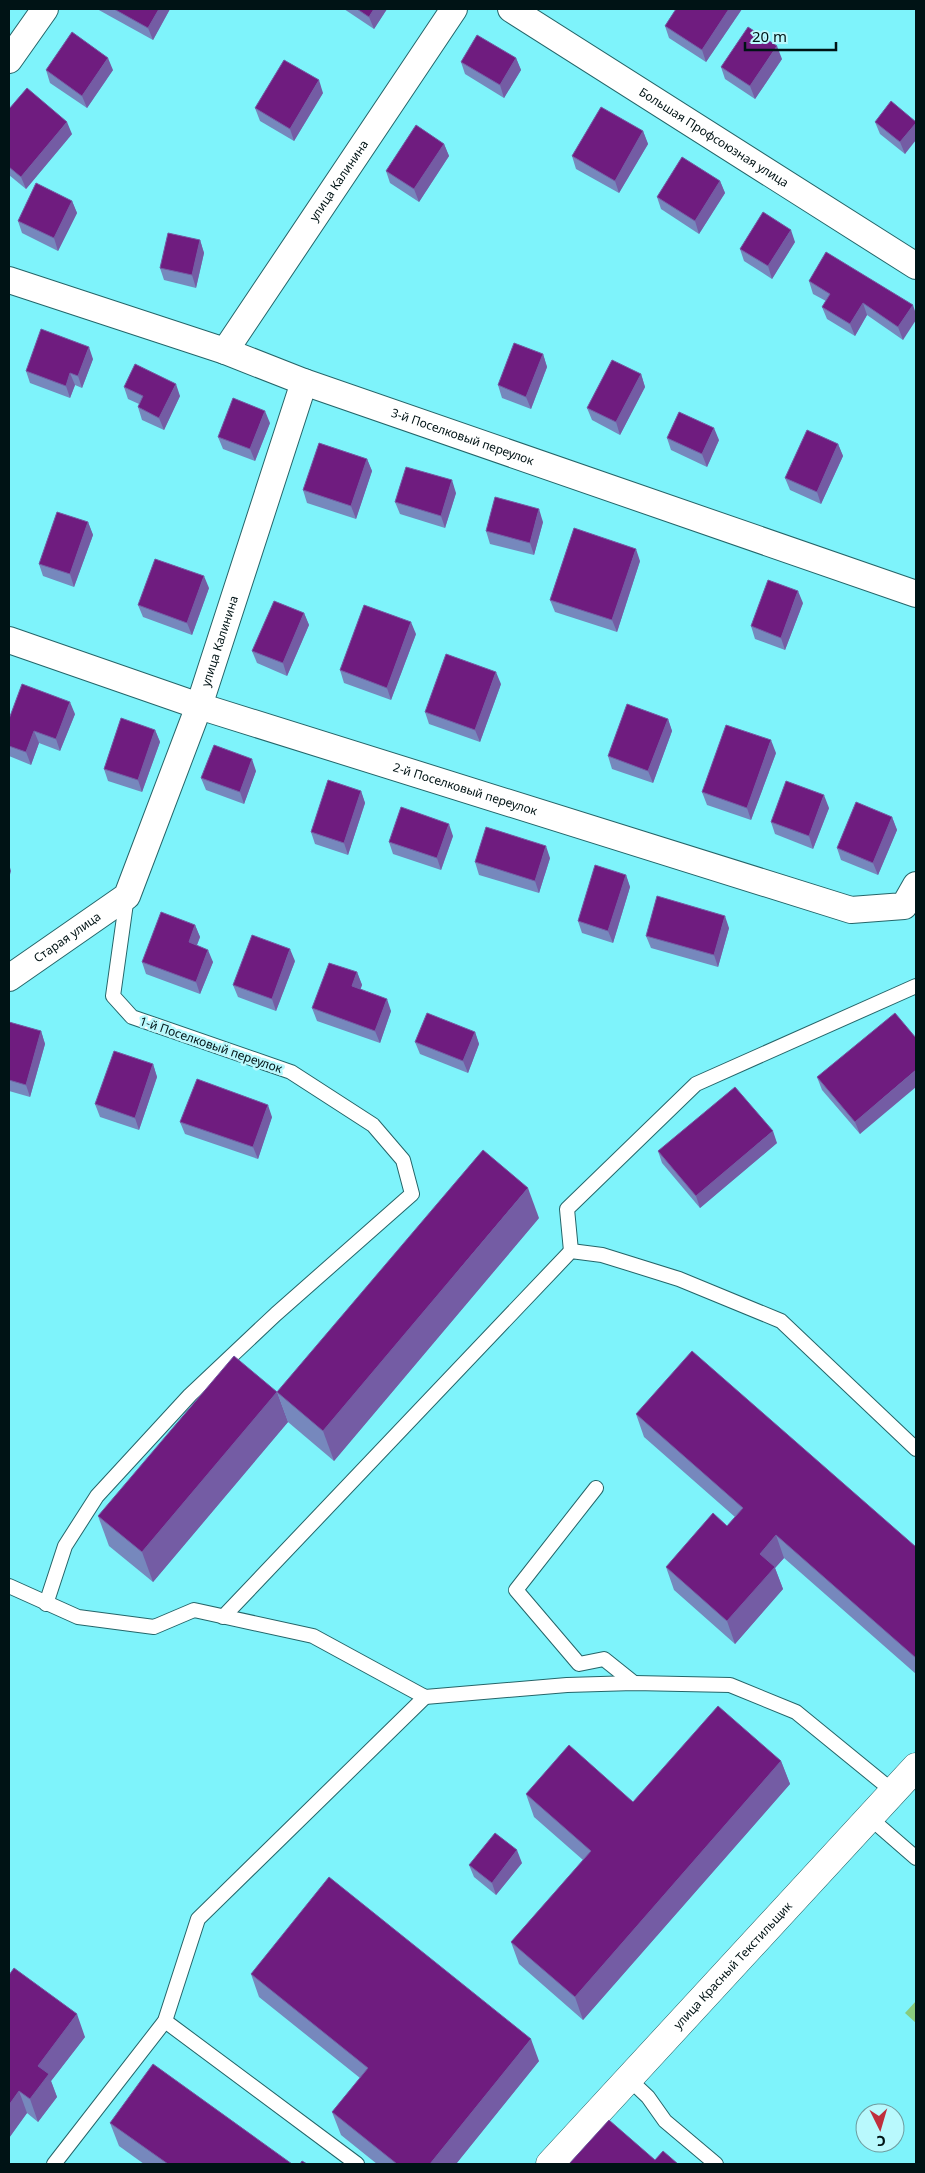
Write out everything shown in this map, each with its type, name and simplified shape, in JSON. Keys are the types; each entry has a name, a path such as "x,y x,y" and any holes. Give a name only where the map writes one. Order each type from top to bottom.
{"street":[{"path":"9,60 45,9"},
{"name":"улица Калинина","path":"225,351 454,9"},
{"name":"Большая Профсоюзная улица","path":"511,9 916,266"},
{"name":"3-й Поселковый переулок","path":"9,280 225,351 304,382 916,594"},
{"name":"улица Калинина","path":"127,896 199,706 304,382"},
{"name":"2-й Поселковый переулок","path":"9,640 199,706 851,910 904,906 916,885"},
{"name":"Старая улица","path":"9,978 127,896"},
{"name":"улица Красный Текстильщик","path":"550,2164 916,1768"}],"lane":[{"name":"1-й Поселковый переулок","path":"46,1604 65,1546 96,1496 190,1395 276,1314 412,1194 404,1160 373,1125 291,1072 132,1017 113,996 127,896"},
{"path":"223,1617 571,1251 567,1209 696,1084 916,986"},
{"path":"571,1251 602,1255 679,1279 781,1321 916,1449"},
{"path":"596,1488 516,1590 580,1664 604,1659 634,1683"},
{"path":"9,1586 78,1617 154,1627 194,1610 313,1636 425,1697 567,1684 730,1684 796,1712 894,1792"},
{"path":"54,2164 165,2020 198,1919 425,1697"},
{"path":"870,1818 916,1858"},
{"path":"165,2020 357,2164"},
{"path":"629,2078 648,2097 665,2121 716,2164"}],"green space":[{"path":"916,2001 916,2023 905,2013"}],"building":[{"path":"114,9 159,9 148,28"},
{"path":"357,9 374,9 369,17"},
{"path":"676,9 729,9 702,50 665,26"},
{"path":"748,27 777,46 750,86 721,67"},
{"path":"72,32 108,58 82,96 46,70"},
{"path":"477,35 516,58 500,85 461,62"},
{"path":"284,60 319,80 290,129 255,108"},
{"path":"27,88 67,122 21,177 9,167 9,109"},
{"path":"891,101 916,122 900,142 875,122"},
{"path":"601,107 643,131 615,181 572,156"},
{"path":"416,125 444,144 414,189 386,171"},
{"path":"682,157 720,181 695,221 657,197"},
{"path":"36,183 72,201 54,238 18,221"},
{"path":"763,212 791,230 768,266 740,249"},
{"path":"168,233 200,240 192,275 160,268"},
{"path":"826,252 913,305 898,327 863,303 850,324 822,307 830,294 809,281"},
{"path":"41,329 89,347 78,376 70,373 66,386 26,371"},
{"path":"514,343 543,354 526,397 498,385"},
{"path":"612,360 641,374 616,422 587,408"},
{"path":"135,364 176,384 159,418 138,407 143,396 124,387"},
{"path":"233,398 265,411 250,449 218,437"},
{"path":"679,412 714,428 702,454 667,438"},
{"path":"807,430 838,444 817,492 785,478"},
{"path":"319,443 367,459 351,506 303,490"},
{"path":"406,467 452,480 441,516 395,502"},
{"path":"495,497 539,509 530,543 486,531"},
{"path":"57,512 88,522 70,574 39,564"},
{"path":"574,528 636,549 612,620 550,600"},
{"path":"155,559 204,576 187,623 138,605"},
{"path":"768,580 798,591 781,638 751,626"},
{"path":"274,601 304,613 283,663 252,651"},
{"path":"364,605 411,622 387,688 340,670"},
{"path":"446,654 496,672 475,730 425,712"},
{"path":"22,684 70,702 56,739 34,731 26,752 9,746 9,719"},
{"path":"627,704 668,719 648,771 608,756"},
{"path":"121,718 155,730 138,780 104,769"},
{"path":"726,725 771,740 747,808 702,792"},
{"path":"214,745 252,759 240,792 201,778"},
{"path":"328,780 361,791 344,843 311,832"},
{"path":"786,781 824,795 809,836 771,822"},
{"path":"856,802 892,817 873,863 837,848"},
{"path":"401,807 449,824 437,858 389,842"},
{"path":"486,827 546,846 535,881 475,862"},
{"path":"595,865 626,875 608,931 578,921"},
{"path":"657,896 725,916 714,955 646,936"},
{"path":"161,912 195,925 189,942 208,950 196,982 142,962"},
{"path":"252,935 290,949 272,999 233,985"},
{"path":"329,963 357,972 352,986 387,999 375,1031 312,1008"},
{"path":"427,1013 475,1032 463,1061 415,1042"},
{"path":"895,1013 916,1038 916,1070 855,1122 817,1077"},
{"path":"9,1022 41,1031 26,1085 9,1080"},
{"path":"114,1051 153,1064 135,1118 95,1104"},
{"path":"197,1079 268,1105 253,1147 180,1122"},
{"path":"735,1087 773,1131 696,1196 658,1151"},
{"path":"483,1150 528,1188 323,1431 277,1392"},
{"path":"692,1351 916,1547 916,1658 776,1535 760,1554 775,1567 727,1621 666,1567 713,1513 727,1526 743,1508 636,1414"},
{"path":"234,1356 277,1392 142,1552 98,1516"},
{"path":"718,1706 781,1761 575,1997 511,1942 591,1851 526,1794 569,1745 633,1802"},
{"path":"495,1833 517,1850 492,1883 469,1865"},
{"path":"329,1877 531,2039 430,2164 397,2164 332,2112 368,2068 251,1974"},
{"path":"14,1968 77,2014 38,2066 49,2074 30,2099 19,2091 9,2105 9,1975"},
{"path":"153,2064 292,2164 168,2164 110,2123"},
{"path":"609,2120 655,2160 663,2151 678,2164 569,2164"}]}
